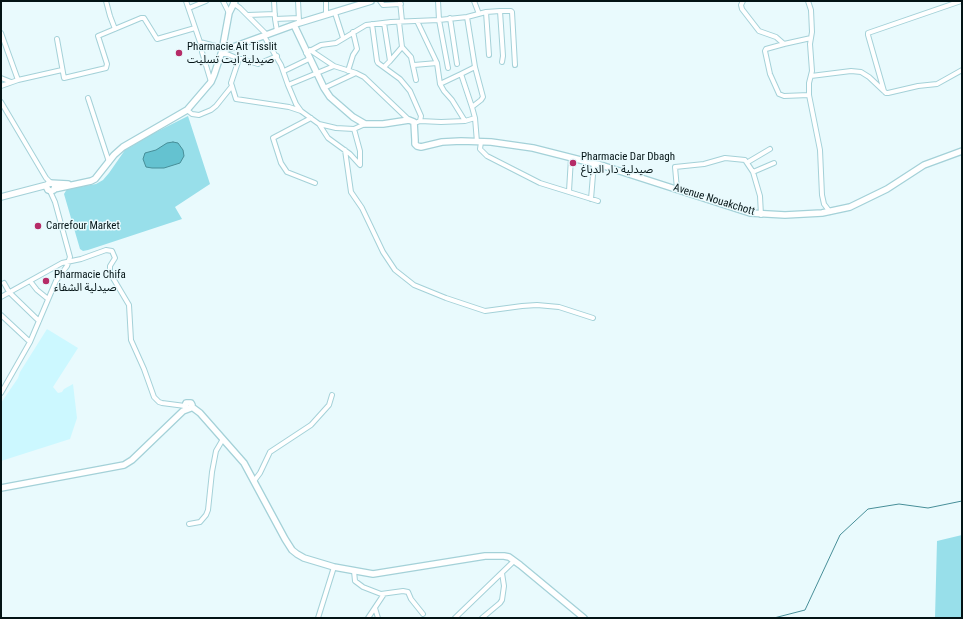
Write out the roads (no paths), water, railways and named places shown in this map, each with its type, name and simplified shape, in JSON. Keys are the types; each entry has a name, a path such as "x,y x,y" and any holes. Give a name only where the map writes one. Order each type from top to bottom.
{"street":[{"path":"106,1 115,29"},
{"path":"186,1 200,42 222,50 239,59 258,64 276,56"},
{"path":"189,8 206,1"},
{"path":"223,1 229,13"},
{"path":"274,1 274,14 277,31"},
{"path":"298,1 297,22 308,52 309,59 324,88 330,97 353,117 365,124"},
{"path":"326,1 326,15"},
{"path":"222,50 233,48 266,36 297,22 335,13 371,1"},
{"path":"380,1 383,5 401,3 402,47 410,56 414,65 416,80"},
{"path":"438,1 439,20 448,68"},
{"path":"474,1 479,14"},
{"path":"743,1 741,5 742,9 759,31 776,37 784,44"},
{"path":"808,1 812,21 811,76 809,83 809,95 820,150 822,196 824,204 830,212"},
{"path":"884,91 868,33 961,1"},
{"path":"1,197 50,186 88,182 95,179 123,147 187,110 210,82 222,50 229,13 234,2 248,15 266,36 284,71 288,86 296,104 301,111"},
{"path":"500,11 503,56 502,62"},
{"path":"308,52 321,45 336,43 362,27 372,24 439,20 468,17 486,12 511,11 515,65"},
{"path":"486,12 489,55"},
{"path":"335,13 344,38"},
{"path":"248,15 274,14"},
{"path":"468,17 475,66 483,97 472,107"},
{"path":"57,39 64,78 106,68 107,64 98,36 142,18 157,40 195,28"},
{"path":"450,18 457,64"},
{"path":"275,19 297,22"},
{"path":"417,21 437,63 440,84 452,100 465,122"},
{"path":"384,23 390,61"},
{"path":"372,24 377,61 400,79 410,91 421,116 415,122"},
{"path":"348,71 353,54 357,49 353,32"},
{"path":"1,33 18,80"},
{"path":"809,95 784,96 777,92 769,69 765,51 766,49 811,38"},
{"path":"384,67 402,47"},
{"path":"202,52 210,82"},
{"path":"308,52 334,66 356,72 415,122"},
{"path":"239,59 232,81 236,99 288,107 301,111 319,124 328,138 361,164 360,151 354,128"},
{"path":"284,71 309,59"},
{"path":"414,65 437,63"},
{"path":"288,86 334,66"},
{"path":"440,84 475,66"},
{"path":"1,82 18,80 62,70"},
{"path":"811,76 851,71 861,72 888,93 918,86 937,84 962,70"},
{"path":"324,88 356,72"},
{"path":"461,74 475,118 480,149 487,156 540,183 598,201"},
{"path":"1,78 8,81"},
{"path":"1,86 8,81"},
{"path":"187,110 192,114 199,115 211,110 232,86"},
{"path":"88,98 110,162"},
{"path":"1,102 50,186 70,253 69,262 56,281 30,342 1,393"},
{"path":"311,118 273,138 281,163 287,172 315,183"},
{"path":"319,124 336,128 354,128 365,124 465,122 475,118"},
{"name":"Avenue Nouakchott","path":"415,122 414,140 415,144 419,147 451,141 479,142 533,148 594,163 743,211 762,215 830,212 850,207 887,189 924,165 962,151"},
{"path":"748,162 770,149"},
{"path":"345,150 351,192 362,208 383,252 395,270 414,285 485,312 537,305 559,307 593,318"},
{"path":"569,191 571,158"},
{"path":"677,189 675,167 704,164 728,158 745,160 748,162 753,172 760,196 762,215"},
{"path":"591,199 594,163"},
{"path":"753,172 774,163"},
{"path":"1,297 62,262 81,259 109,250 112,251 115,258 110,266 110,273 129,305 131,340 144,369 154,397 159,402 188,407 200,413 244,463 292,550 304,558 334,567 363,573 380,574 497,555 509,557 584,618"},
{"path":"30,280 37,290 48,299"},
{"path":"4,283 9,292 39,321"},
{"path":"1,314 30,342"},
{"path":"254,481 260,473 270,452 311,425 329,406 332,395"},
{"path":"1,488 124,465 132,460 188,407"},
{"path":"189,524 200,522 208,510 216,451 223,439"},
{"path":"455,618 514,562"},
{"path":"318,618 334,567"},
{"path":"354,571 355,581 368,589 384,594 403,591 408,592 411,599 423,614"},
{"path":"482,618 502,600 504,586 502,573"},
{"path":"368,618 384,594"},
{"path":"375,608 378,618"}],"waterway":[{"path":"774,618 805,610 840,535 868,509 899,504 928,508 962,501"}],"place":[{"name":"Pharmacie Ait Tisslit صيدلية أيت تسليت","path":"179,53"},
{"name":"Pharmacie Dar Dbagh صيدلية دار الدباغ","path":"573,163"},
{"name":"Carrefour Market","path":"38,226"},
{"name":"Pharmacie Chifa صيدلية الشفاء","path":"46,281"}]}
